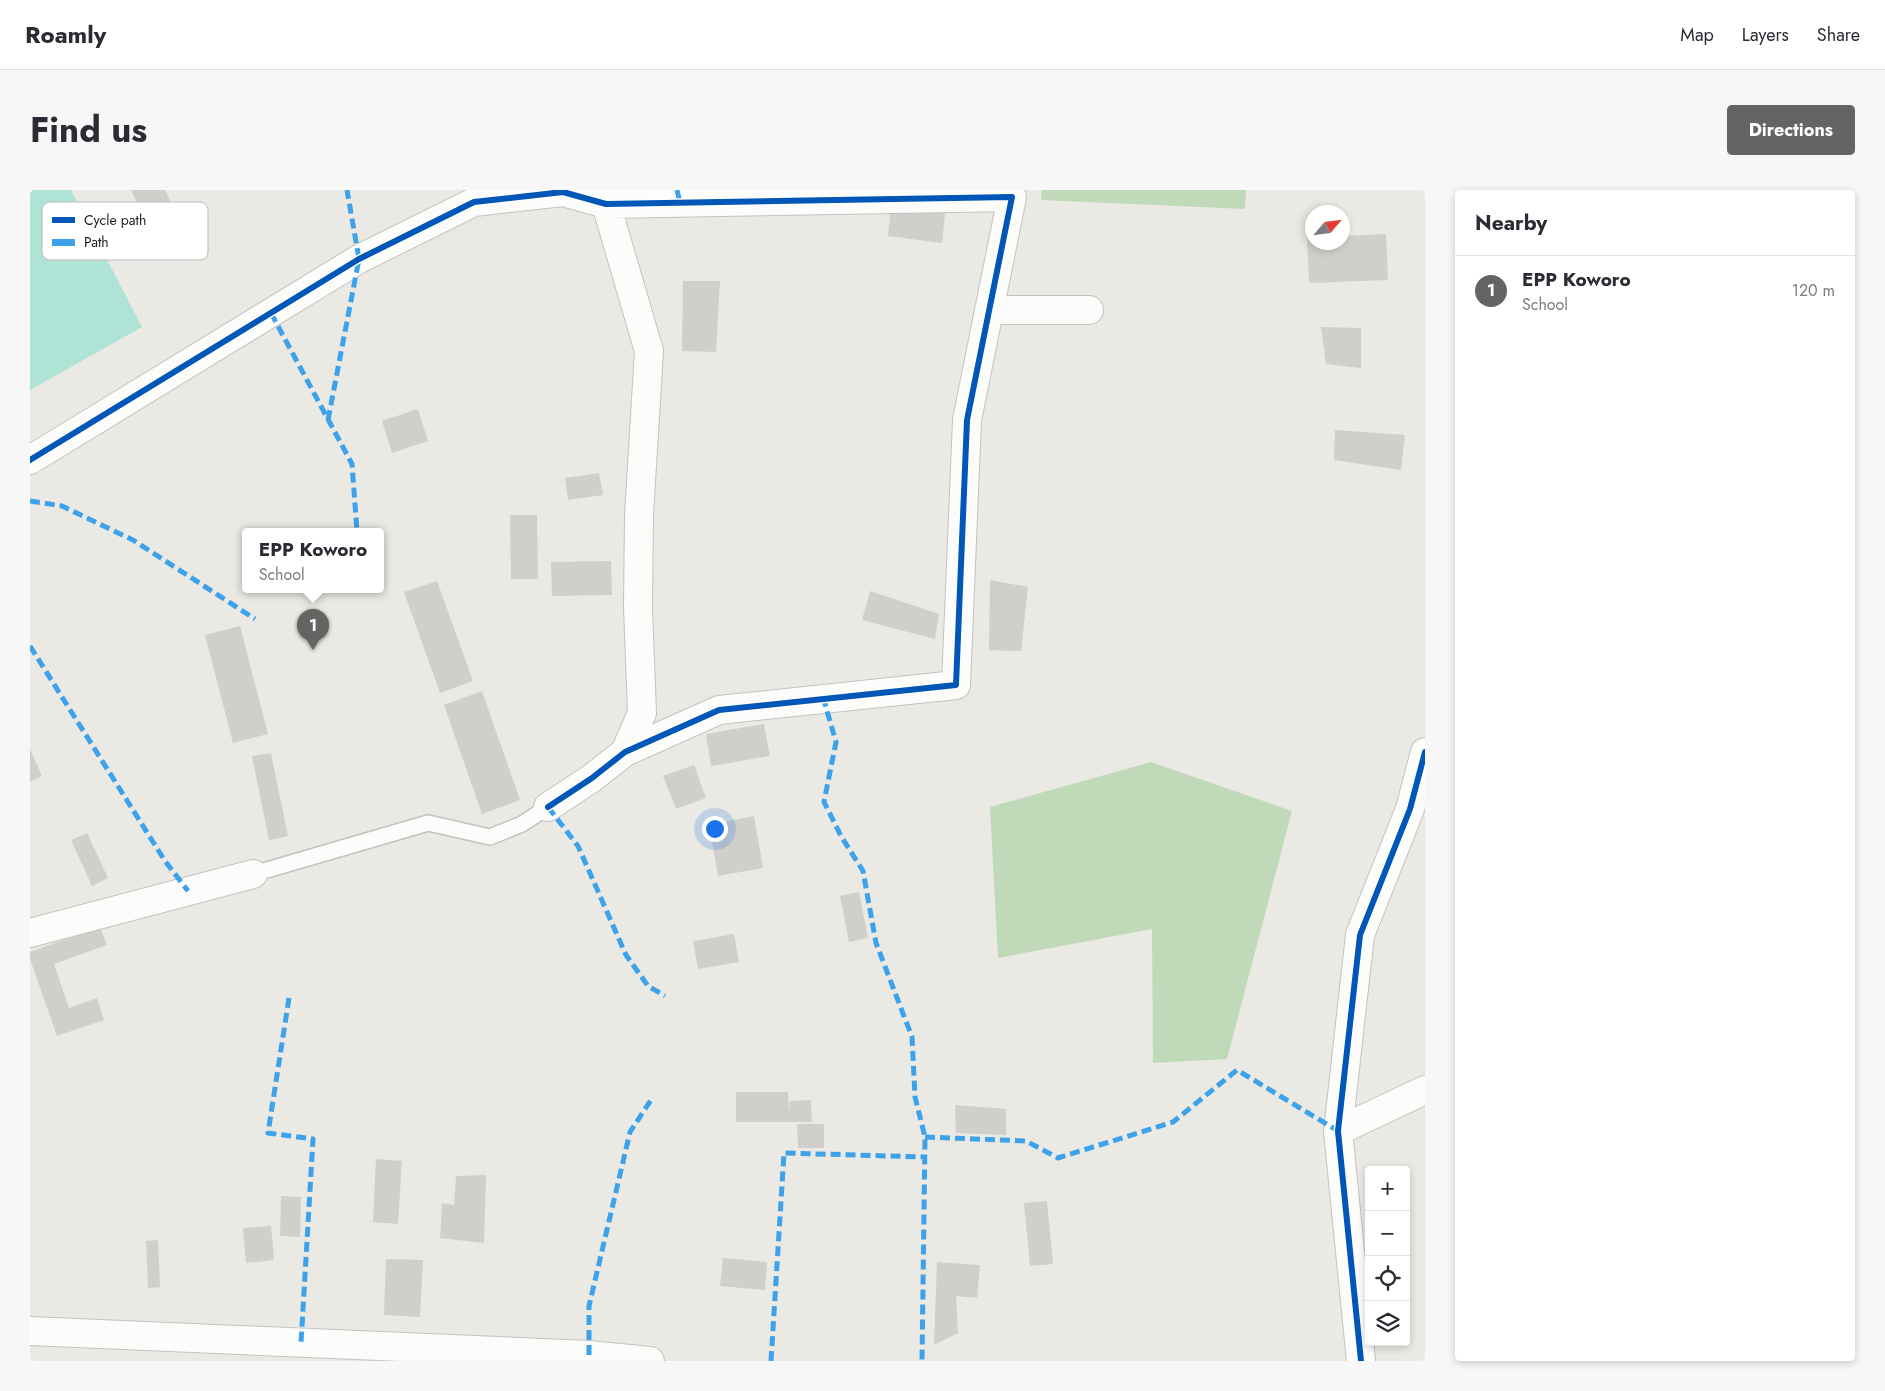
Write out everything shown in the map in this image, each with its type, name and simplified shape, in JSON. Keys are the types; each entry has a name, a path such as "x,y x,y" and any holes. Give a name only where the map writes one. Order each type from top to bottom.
{"street":[{"path":"30,460 359,259 474,202 563,192 606,204 1012,197 967,420 956,685 718,710 625,752 592,778 548,807"},
{"path":"606,204 649,351 639,514 638,608 642,713 625,752"},
{"path":"989,310 1089,310"},
{"path":"1362,1361 1338,1131 1360,935 1410,809 1425,752"},
{"path":"30,933 253,874"},
{"path":"1338,1131 1425,1090"},
{"path":"30,1331 301,1352 650,1361"}],"lane":[{"path":"253,874 428,823 490,837 522,824 548,807"}],"green space":[{"path":"30,190 71,190 77,202 42,202 42,260 107,260 142,327 30,390"},
{"path":"1042,190 1246,190 1245,209 1041,200"},
{"path":"1151,762 1292,811 1227,1059 1153,1063 1152,929 998,958 990,807"}],"building":[{"path":"131,190 165,190 171,202 137,202"},
{"path":"891,206 945,213 942,243 888,236"},
{"path":"1386,234 1388,280 1309,283 1308,250 1350,250 1350,236"},
{"path":"683,281 720,281 716,352 682,351"},
{"path":"1321,327 1361,328 1361,368 1326,364"},
{"path":"418,409 428,441 392,453 382,421"},
{"path":"1335,430 1405,435 1401,470 1334,460"},
{"path":"599,473 603,495 568,500 565,478"},
{"path":"510,515 537,515 538,579 511,579"},
{"path":"611,561 612,595 552,596 551,562"},
{"path":"990,580 1028,587 1021,651 989,650"},
{"path":"437,581 473,681 440,693 404,592"},
{"path":"870,591 939,614 935,639 862,620"},
{"path":"240,626 268,734 233,743 205,635"},
{"path":"482,691 520,800 482,814 444,705"},
{"path":"764,724 770,756 711,766 706,734"},
{"path":"30,749 42,776 30,782"},
{"path":"271,753 288,836 269,840 252,756"},
{"path":"694,765 706,798 676,809 663,776"},
{"path":"754,816 763,868 718,876 709,825"},
{"path":"87,833 108,878 92,886 71,840"},
{"path":"859,892 868,938 849,942 840,896"},
{"path":"100,927 107,945 54,964 69,1008 97,998 104,1020 57,1036 30,959 30,952"},
{"path":"734,934 739,962 698,969 693,941"},
{"path":"736,1092 788,1092 789,1111 790,1101 811,1100 812,1122 736,1122"},
{"path":"955,1105 1006,1109 1006,1135 956,1133"},
{"path":"797,1124 824,1124 824,1148 798,1148"},
{"path":"376,1159 402,1161 398,1224 373,1222"},
{"path":"486,1175 484,1243 440,1238 442,1203 454,1205 456,1176"},
{"path":"281,1196 301,1197 300,1237 280,1236"},
{"path":"1047,1201 1053,1264 1030,1266 1024,1203"},
{"path":"271,1226 274,1260 246,1263 243,1228"},
{"path":"158,1240 160,1287 148,1288 146,1241"},
{"path":"723,1258 767,1262 765,1290 720,1286"},
{"path":"386,1259 423,1260 420,1317 384,1315"},
{"path":"937,1262 980,1265 977,1298 956,1296 958,1333 934,1345"}],"marked path":[{"path":"328,420 359,259 347,190"},
{"path":"677,190 680,203"},
{"path":"271,313 352,464 357,528"},
{"path":"30,501 62,506 133,540 255,619"},
{"path":"30,646 165,861 188,891"},
{"path":"823,697 836,742 824,802 841,836 863,871 876,943 912,1037 915,1097 925,1137 922,1361"},
{"path":"548,807 578,846 626,955 648,986 665,996"},
{"path":"289,998 268,1133 313,1139 301,1343"},
{"path":"925,1137 1026,1141 1058,1158 1173,1122 1237,1070 1338,1131"},
{"path":"589,1355 589,1306 630,1132 653,1097"},
{"path":"771,1361 784,1153 925,1157"}],"cycle path":[{"path":"30,460 359,259 474,202 563,192 606,204 1012,197 967,420 956,685 719,710 625,752 592,778 548,807"},
{"path":"1361,1361 1338,1131 1360,935 1410,809 1425,752"}],"place":[{"name":"EPP Koworo","path":"313,650"}]}
